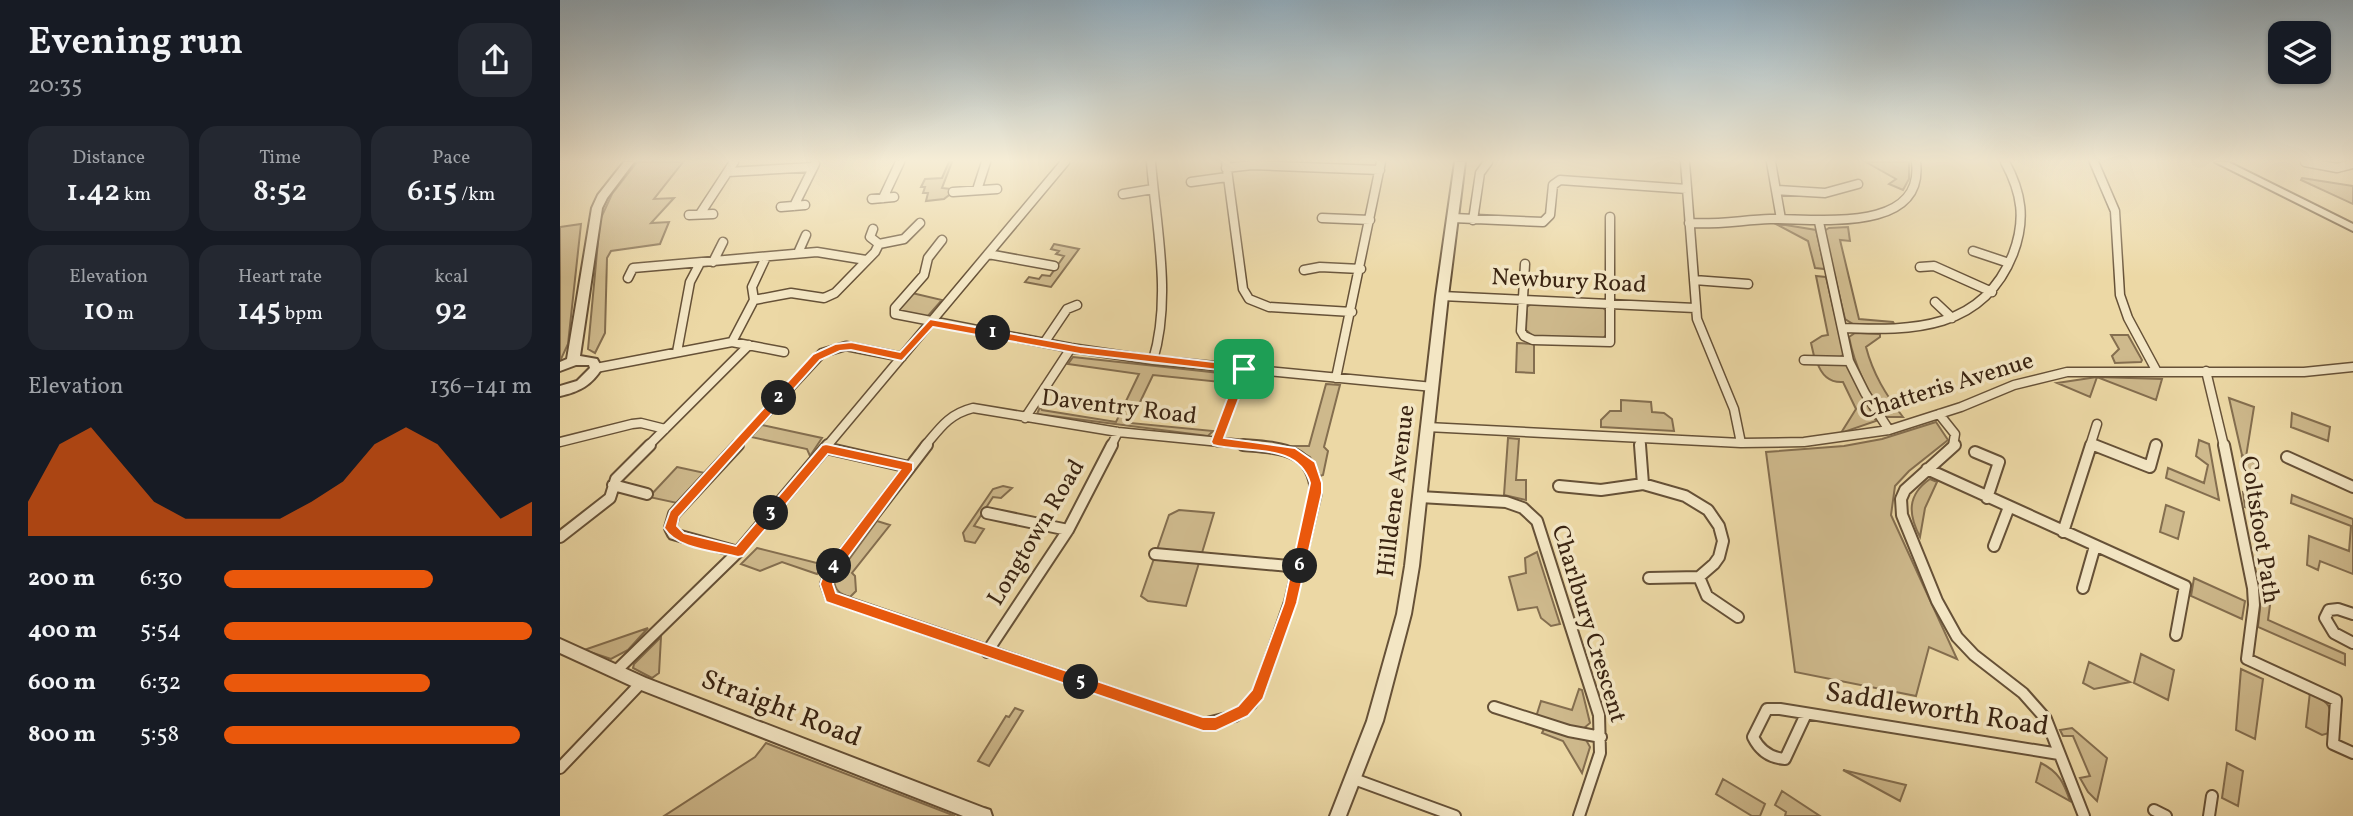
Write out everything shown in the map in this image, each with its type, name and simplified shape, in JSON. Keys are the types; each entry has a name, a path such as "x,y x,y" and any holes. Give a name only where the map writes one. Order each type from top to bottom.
{"street":[{"path":"573,361 597,208 601,200"},
{"path":"700,214 709,200"},
{"path":"794,206 797,200"},
{"path":"617,670 738,552 1033,200"},
{"path":"1153,360 1160,348 1161,321 1154,200"},
{"path":"1231,200 1244,289 1249,299 1269,307 1352,312"},
{"path":"1336,378 1374,200"},
{"name":"Hilldene Avenue","path":"1338,816 1354,779 1392,664 1412,566 1455,200"},
{"path":"1473,220 1476,200"},
{"path":"1453,218 1543,222 1550,215 1551,200"},
{"path":"1688,200 1697,319 1734,410 1741,443"},
{"path":"1778,200 1781,219"},
{"path":"1689,223 1724,225 1781,219 1819,222 1868,218 1902,200"},
{"path":"1842,328 1902,328 1952,318 1978,305 1993,292 2009,263 2021,227 2022,200"},
{"path":"2110,200 2115,211 2120,295 2128,318 2156,370"},
{"path":"2297,200 2353,228"},
{"path":"781,207 805,205"},
{"path":"689,215 713,214"},
{"path":"1525,264 1521,331 1524,336 1533,340 1607,344 1612,339 1610,217"},
{"path":"1322,218 1370,220"},
{"path":"1819,222 1849,360 1865,393 1889,430"},
{"path":"754,300 791,293 824,298 835,293 879,244 904,239 920,223"},
{"path":"873,229 870,237 879,244"},
{"path":"799,254 806,235"},
{"path":"942,240 928,258 923,275 894,310 896,315 1070,348 1153,360 1433,387"},
{"path":"713,261 723,242"},
{"path":"1973,251 2009,263"},
{"path":"633,268 817,252 866,260"},
{"path":"988,254 1054,266"},
{"path":"732,342 754,300 752,287 766,257"},
{"path":"628,278 639,258"},
{"path":"1926,258 1931,267"},
{"path":"677,352 690,282 700,263"},
{"path":"1304,270 1320,267 1361,269"},
{"path":"1920,267 1931,267 1993,292"},
{"path":"1694,280 1748,285"},
{"name":"Newbury Road","path":"1442,296 1695,308"},
{"path":"1935,302 1952,318"},
{"path":"1044,343 1067,309 1077,305"},
{"path":"561,393 587,380 596,368 677,352 732,342 784,352"},
{"path":"560,537 610,498 616,479 749,345"},
{"path":"738,552 674,534 670,528 674,514 822,353 846,346 902,357"},
{"path":"1024,418 1070,348"},
{"path":"560,367 573,361 587,360 593,362 596,368"},
{"path":"1804,360 1849,360"},
{"name":"Chatteris Avenue","path":"1427,427 1741,443 1804,442 1889,430 2043,376 2089,370 2304,372 2353,367"},
{"path":"1217,442 1244,369"},
{"name":"Coltsfoot Path","path":"2206,371 2213,392 2253,588 2254,605 2247,659 2336,700 2333,744 2353,753"},
{"name":"Daventry Road","path":"973,408 1024,418 1118,432 1291,451 1311,466 1316,493 1300,567 1258,695 1243,711 1216,724 1203,724 838,602 827,591 828,577 834,567 944,422 957,412 973,408"},
{"path":"1939,414 1955,434 1956,441 1905,490 1901,499 1902,515 1937,601 1958,637 1974,655 2023,693 2046,719 2086,816"},
{"path":"560,442 640,423 665,429"},
{"path":"2063,532 2097,424"},
{"name":"Longtown Road","path":"987,652 1068,530 1118,432"},
{"path":"1640,438 1643,484"},
{"path":"2092,444 2150,467 2156,445"},
{"path":"826,448 909,467"},
{"path":"1975,452 1999,461 1987,498"},
{"path":"2287,457 2353,487"},
{"path":"1927,470 2185,586 2176,635"},
{"path":"1559,486 1601,489 1643,484 1685,496 1705,507 1715,518 1721,533 1722,548 1714,564 1699,577 1649,578"},
{"path":"613,485 647,494"},
{"name":"Charlbury Crescent","path":"1420,497 1506,502 1523,508 1537,521 1599,715 1600,753 1579,816"},
{"path":"1994,546 2009,507"},
{"path":"987,513 1068,530"},
{"path":"2083,588 2095,546"},
{"path":"1155,554 1300,567"},
{"path":"1699,577 1707,596 1738,617"},
{"path":"2353,614 2334,609 2329,610 2325,618 2334,633 2353,643"},
{"name":"Straight Road","path":"560,646 641,683 984,816"},
{"path":"560,768 641,683"},
{"path":"1494,707 1569,731 1601,737"},
{"name":"Saddleworth Road","path":"1806,714 1785,759 1771,756 1757,747 1753,737 1767,709 1806,714 2003,747 2059,754"},
{"path":"1354,779 1455,816"},
{"path":"2209,816 2212,796"}],"shaded area":[{"path":"609,200 672,200 651,223 669,222 660,244 611,251 607,258 605,333 595,353 588,349 600,220"},
{"path":"1774,223 1816,230 1825,269 1815,268 1808,241"},
{"path":"581,224 568,344 560,361 560,227"},
{"path":"1848,227 1850,241 1840,240 1859,319 1893,322 1895,325 1853,324 1845,319 1824,231 1829,228"},
{"path":"1054,244 1079,249 1051,287 1025,282 1029,277 1039,279 1042,275 1050,276 1064,256 1051,249"},
{"path":"1816,276 1826,277 1844,354 1839,358 1814,356 1811,343 1828,335"},
{"path":"912,293 942,300 927,317 901,312 899,307"},
{"path":"1532,303 1602,307 1607,311 1607,334 1602,340 1534,337 1526,330 1527,307"},
{"path":"1855,333 1880,334 1880,337 1866,347 1881,384 1903,417 1884,417 1873,398 1858,369 1852,348 1849,337"},
{"path":"2111,335 2128,335 2141,362 2115,363 2112,356 2119,349"},
{"path":"1517,343 1534,344 1534,373 1516,372"},
{"path":"1073,357 1232,376 1230,383 1153,375 1130,423 1213,431 1208,436 1037,414 1040,407 1042,410 1116,422 1139,374 1068,364"},
{"path":"1817,362 1846,363 1876,421 1841,433 1856,409 1843,382 1826,377"},
{"path":"2097,377 2162,379 2156,400"},
{"path":"2097,377 2090,397 2057,383"},
{"path":"1326,384 1340,385 1324,447 1328,451 1323,475 1320,476 1310,457 1289,446 1309,446"},
{"path":"2229,398 2254,407 2246,457 2242,455"},
{"path":"1621,400 1651,402 1652,412 1664,413 1672,419 1674,431 1601,427 1601,420 1610,411 1621,411"},
{"path":"2292,413 2330,427 2328,441 2291,427"},
{"path":"1936,422 1948,440 1909,471 1895,486 1891,515 1957,659 1929,647 1916,696 1795,672 1766,452 1844,446 1882,439"},
{"path":"762,425 822,438 810,456 807,449 751,437"},
{"path":"1508,438 1519,439 1516,480 1526,480 1526,500 1504,495"},
{"path":"2199,440 2209,444 2219,500 2166,478 2168,468 2204,483 2208,465 2196,456"},
{"path":"2242,457 2258,464 2253,510 2245,507 2243,492 2247,493 2245,485 2248,485"},
{"path":"677,467 705,473 677,503 649,497"},
{"path":"1930,479 1937,482 1925,508 1920,537 1913,520 1912,505 1917,492"},
{"path":"1003,486 1012,488 1001,498 993,497 974,526 984,529 975,543 965,541 963,533 993,489"},
{"path":"2292,495 2353,519 2353,574 2320,561 2318,570 2307,565 2309,536 2349,551 2351,526 2291,503"},
{"path":"2166,505 2184,512 2178,539 2160,532"},
{"path":"1179,510 1214,513 1186,606 1148,601 1141,596 1169,515"},
{"path":"877,521 890,525 852,573 855,576 856,591 850,597 843,595 834,580"},
{"path":"757,548 825,565 817,574 782,562 760,571 741,564"},
{"path":"1537,552 1560,624 1551,626 1541,618 1537,607 1518,610 1509,577 1526,573 1525,558"},
{"path":"2255,575 2273,583 2268,620 2345,654 2345,665 2258,627 2260,608"},
{"path":"2194,578 2245,601 2242,619 2191,596"},
{"path":"648,628 628,650 611,659 584,650"},
{"path":"661,637 659,673 652,678 633,668"},
{"path":"2141,654 2174,670 2168,700 2134,683"},
{"path":"2089,662 2130,682 2094,689 2083,683"},
{"path":"2241,669 2263,679 2255,739 2236,730"},
{"path":"1579,689 1582,690 1590,723 1583,729 1536,717 1541,701 1572,710"},
{"path":"2310,692 2323,700 2329,708 2329,733 2322,735 2306,727"},
{"path":"1015,708 1023,711 989,766 978,761 1006,716 1009,717"},
{"path":"1545,727 1585,738 1590,747 1582,773 1563,741 1542,733"},
{"path":"2072,728 2107,758 2097,801 2080,778 2090,776 2073,736 2063,736 2060,730"},
{"path":"766,743 955,816 664,816 755,757"},
{"path":"2041,763 2060,779 2070,801 2036,782"},
{"path":"2227,763 2243,771 2238,806 2222,798"},
{"path":"1843,770 1906,785 1900,801"},
{"path":"1723,779 1765,804 1760,816 1752,816 1716,794"},
{"path":"1782,791 1820,816 1785,816 1786,812 1775,805"}],"route":[{"path":"930,323 1010,335 1080,350 1244,369 1217,442 1291,451 1311,466 1316,493 1291,603 1258,695 1243,711 1216,724 1203,724 838,602 831,597 826,584 831,571 909,467 826,448 738,552 681,537 674,534 670,528 674,514 817,357 839,347 851,346 902,357 930,323"}]}
